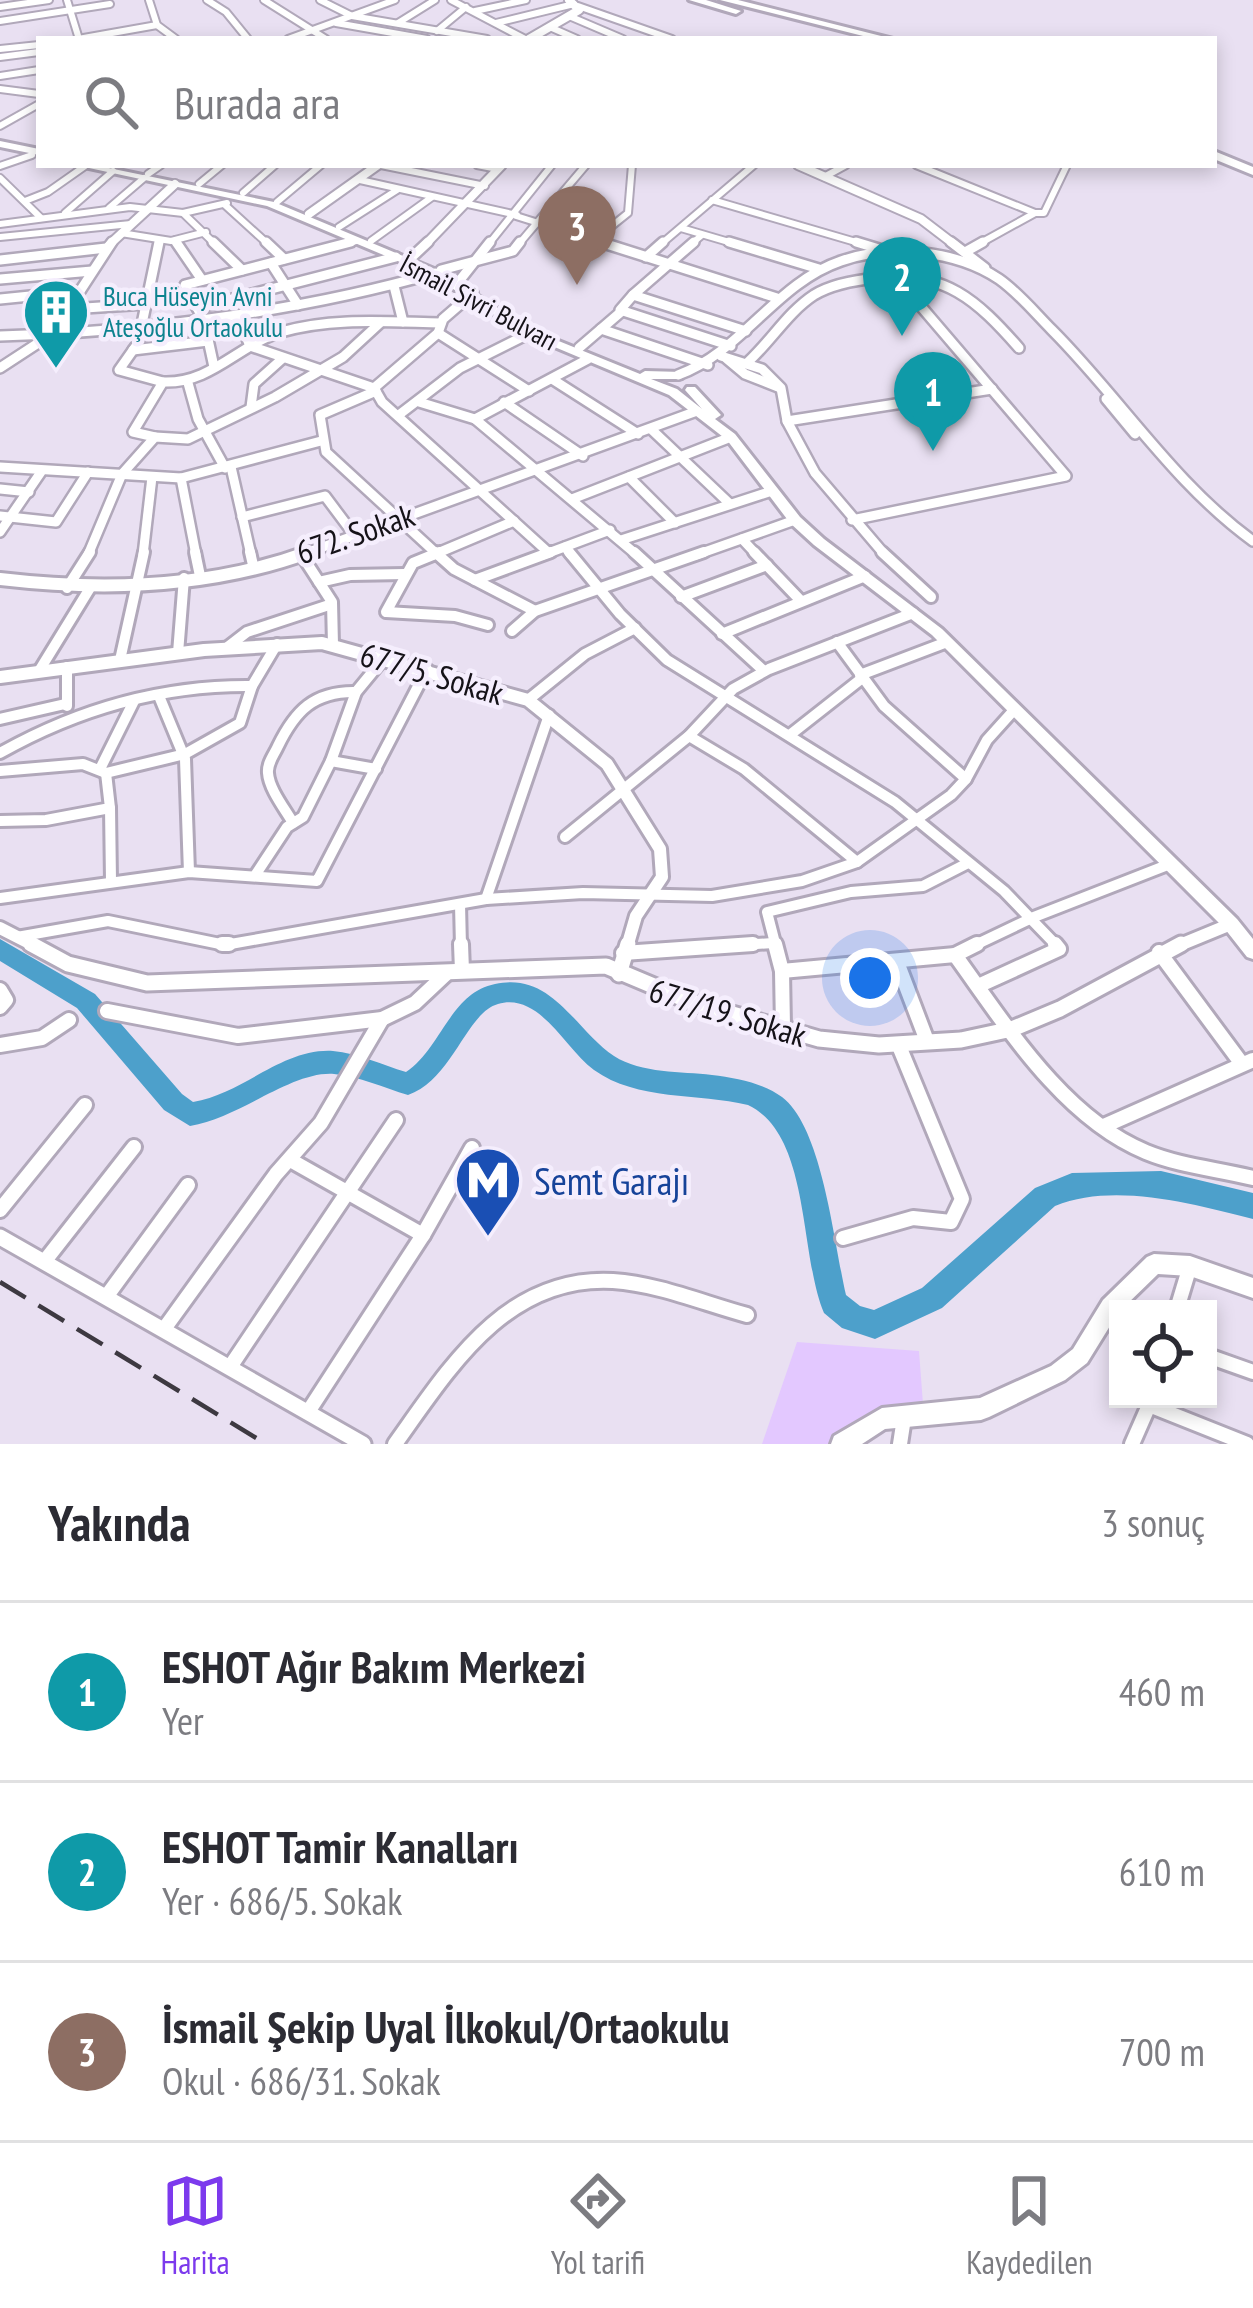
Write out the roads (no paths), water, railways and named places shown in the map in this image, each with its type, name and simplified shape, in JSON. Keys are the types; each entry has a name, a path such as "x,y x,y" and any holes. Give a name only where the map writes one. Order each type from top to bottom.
{"highway":[{"path":"694,0 837,36"},
{"path":"725,0 875,36"},
{"path":"1217,143 1253,158"},
{"path":"1217,156 1253,171"}],"main road":[{"path":"0,148 36,151"},
{"name":"İsmail Sivri Bulvarı","path":"111,168 277,202 310,214 412,257 530,332 668,390 731,437 795,520 819,542 947,642 1231,924 1253,952"},
{"name":"İsmail Sivri Bulvarı","path":"146,176 199,184 270,204 460,280 584,354 628,370 677,375 757,452 819,542"},
{"path":"668,390 677,375"},
{"path":"668,390 694,387"},
{"name":"677/19. Sokak","path":"1231,924 1253,922"},
{"path":"842,1444 882,1419 981,1408 1058,1373 1080,1355 1110,1307 1154,1264 1190,1266 1253,1288"}],"street":[{"path":"0,7 49,0"},
{"path":"67,0 78,36"},
{"path":"149,0 158,25 172,36"},
{"path":"207,0 226,12 246,36"},
{"path":"264,0 320,36"},
{"path":"320,0 352,16 468,36"},
{"path":"297,36 395,0"},
{"path":"395,24 435,0"},
{"path":"454,0 526,36"},
{"path":"437,31 470,9 525,0"},
{"path":"0,21 109,2 119,32"},
{"path":"496,23 573,3 653,36"},
{"path":"535,36 569,16 573,3"},
{"path":"33,16 36,36"},
{"path":"569,16 615,36"},
{"path":"517,17 530,36"},
{"path":"333,22 401,36"},
{"path":"96,36 158,25"},
{"path":"552,28 570,36"},
{"path":"0,53 36,47"},
{"path":"0,76 36,70"},
{"path":"0,93 36,94"},
{"path":"0,126 36,106"},
{"path":"0,166 36,151"},
{"path":"25,201 48,192 79,168"},
{"path":"62,215 106,168"},
{"path":"107,210 157,168"},
{"path":"199,184 218,168"},
{"path":"2,232 62,215 148,209 184,214 225,205 272,168"},
{"path":"277,202 317,168"},
{"path":"310,214 376,168"},
{"path":"395,168 484,186"},
{"path":"412,257 468,205 499,168"},
{"path":"460,280 551,168"},
{"path":"0,335 141,329 394,286 513,250 584,168"},
{"path":"593,241 628,213 632,168"},
{"path":"646,257 750,168"},
{"path":"804,168 945,233 989,282 1078,365 1193,504 1253,546"},
{"path":"824,177 840,168"},
{"path":"923,168 1044,214 1065,168"},
{"path":"930,171 936,168"},
{"path":"0,178 5,188 41,218"},
{"path":"360,180 542,221 778,298"},
{"path":"0,368 52,334 106,248 176,184"},
{"path":"534,189 562,194"},
{"path":"339,227 397,190"},
{"path":"371,241 432,197"},
{"path":"712,200 892,253"},
{"path":"225,205 284,259"},
{"path":"694,387 786,300 828,273 874,261 942,257 968,261 1035,213"},
{"path":"184,214 242,270"},
{"path":"2,232 131,224"},
{"path":"681,228 819,269"},
{"path":"2,232 1,261 106,248"},
{"path":"121,233 175,241 206,232"},
{"path":"942,257 945,233"},
{"path":"475,419 552,379 584,354 633,295 702,235"},
{"path":"160,240 141,329 134,350 119,370 163,382 188,383 267,335 403,322 440,328 529,391"},
{"path":"175,241 202,280"},
{"path":"214,367 204,321 185,285 356,241"},
{"path":"724,357 778,298 819,269 863,255 892,253 968,261 990,273 1075,353 1208,506 1253,546"},
{"path":"197,308 396,257"},
{"path":"271,263 298,305"},
{"path":"0,279 92,271"},
{"path":"748,362 812,296 846,283 895,276 940,277 958,284 1019,348"},
{"path":"852,520 1066,476 895,276"},
{"path":"394,286 403,322"},
{"path":"0,299 80,291"},
{"path":"473,293 375,390 320,415 321,442 433,551 475,580 535,611"},
{"path":"633,295 746,331"},
{"path":"70,309 146,304"},
{"path":"622,310 730,346"},
{"path":"237,315 250,346 375,390 382,402 550,553"},
{"path":"163,382 134,432 188,439 324,372 350,355 381,322"},
{"path":"601,328 707,365"},
{"path":"400,414 479,358 530,332"},
{"path":"134,350 208,341"},
{"path":"0,356 19,356"},
{"path":"724,357 748,362 781,388 787,421 815,473 852,520 931,597"},
{"path":"724,357 745,374 781,388"},
{"name":"İsmail Sivri Bulvarı","path":"677,375 724,357"},
{"path":"251,407 255,380 284,358"},
{"path":"552,379 638,434"},
{"path":"188,383 204,433 228,468 254,565"},
{"path":"787,421 992,389"},
{"path":"419,402 475,419 610,530 764,671"},
{"path":"504,403 583,456"},
{"name":"672. Sokak","path":"0,580 90,588 200,576 301,554 352,532 540,472 697,411"},
{"path":"651,429 730,504"},
{"path":"68,588 90,551 122,474 155,436"},
{"path":"572,499 731,437"},
{"path":"0,467 181,478 321,442"},
{"path":"0,532 6,516 41,472"},
{"path":"6,516 56,522 88,472"},
{"path":"120,661 140,583 152,477"},
{"path":"629,477 675,523"},
{"path":"181,478 200,576"},
{"path":"0,489 29,492"},
{"path":"621,540 772,491"},
{"path":"242,517 325,496 352,532"},
{"path":"512,631 535,611 795,520"},
{"path":"488,625 455,616 386,612 407,567 433,551 514,521"},
{"path":"475,580 610,530"},
{"path":"742,538 801,601"},
{"path":"565,547 598,590 683,672 791,734 915,819 1034,917 1059,949 978,986"},
{"path":"301,554 332,604 333,645"},
{"path":"681,597 767,565"},
{"path":"319,582 350,575 405,574"},
{"path":"722,634 865,576"},
{"path":"178,653 184,578"},
{"path":"39,671 90,588"},
{"path":"225,649 248,632 332,604"},
{"path":"565,837 688,736 721,697 764,671 913,613"},
{"path":"528,700 585,654 635,628"},
{"path":"837,642 861,677 966,779"},
{"path":"791,734 861,677 947,642"},
{"path":"0,771 83,764 103,771 185,754 240,723 252,686 277,644"},
{"name":"677/5. Sokak","path":"0,676 178,653 277,644 333,645 528,700 608,764 660,849 662,877 636,916 619,974"},
{"path":"256,874 303,817 331,761 356,692 384,658"},
{"path":"65,704 67,667"},
{"path":"0,898 189,872 317,881 427,668"},
{"path":"0,753 78,716 134,701 217,683 252,686"},
{"path":"293,824 268,777 268,766 303,706 331,689 356,692"},
{"path":"159,696 178,724 185,754 189,872"},
{"path":"112,881 110,808 103,771 134,701"},
{"path":"65,704 78,716"},
{"path":"0,719 65,704"},
{"path":"17,937 108,921 225,945 486,899 583,893 649,898 759,890 857,862 966,779 987,740 1015,710"},
{"path":"486,899 549,716"},
{"path":"688,736 744,769 857,862"},
{"path":"331,761 376,769"},
{"path":"0,821 18,823 110,808"},
{"path":"783,1028 782,971 767,912 804,908 860,891 929,888 968,863"},
{"path":"782,971 955,955 1034,917 1058,912 1170,865"},
{"path":"107,1011 238,1036 382,1019 415,1003 455,971 460,904"},
{"name":"677/19. Sokak","path":"0,928 68,964 147,983 574,963 606,966 689,1005 824,1040 899,1046 1009,1029 1101,988 1159,952 1231,924"},
{"path":"623,953 773,944"},
{"path":"1104,1126 1248,1062 1159,952"},
{"path":"955,955 1009,1029 1104,1126 1154,1154 1253,1178"},
{"path":"897,962 927,1040"},
{"path":"0,990 6,1000 0,1007"},
{"path":"164,1329 354,1076 382,1019"},
{"path":"0,1045 42,1038 69,1020"},
{"path":"843,1238 913,1218 951,1222 962,1199 899,1046"},
{"path":"0,1210 85,1105"},
{"path":"230,1366 396,1120"},
{"path":"44,1262 134,1147"},
{"path":"308,1412 423,1235 472,1148"},
{"path":"292,1161 423,1235"},
{"path":"106,1297 188,1185"},
{"path":"0,1237 363,1444"},
{"path":"1180,1300 1190,1266"},
{"path":"395,1444 481,1328 547,1286 611,1280 747,1315"},
{"path":"1217,1359 1253,1372"},
{"path":"1132,1444 1147,1408"},
{"path":"1164,1408 1247,1444"},
{"path":"900,1444 904,1416"}],"waterway":[{"path":"0,949 86,1001 173,1102 190,1114 223,1106 284,1074 318,1063 352,1066 408,1084 434,1064 483,999 515,992 532,997 613,1069 656,1081 730,1089 771,1103 785,1117 801,1155 834,1303 852,1318 875,1325 932,1298 1045,1197 1072,1186 1161,1184 1253,1206"}],"railway":[{"path":"0,1282 266,1444"}],"place":[{"name":"İsmail Şekip Uyal İlkokul/Ortaokulu","path":"577,285"},
{"name":"ESHOT Tamir Kanalları","path":"902,336"},
{"name":"Buca Hüseyin Avni Ateşoğlu Ortaokulu","path":"56,371"},
{"name":"ESHOT Ağır Bakım Merkezi","path":"933,451"},
{"name":"Semt Garajı","path":"488,1239"}]}
